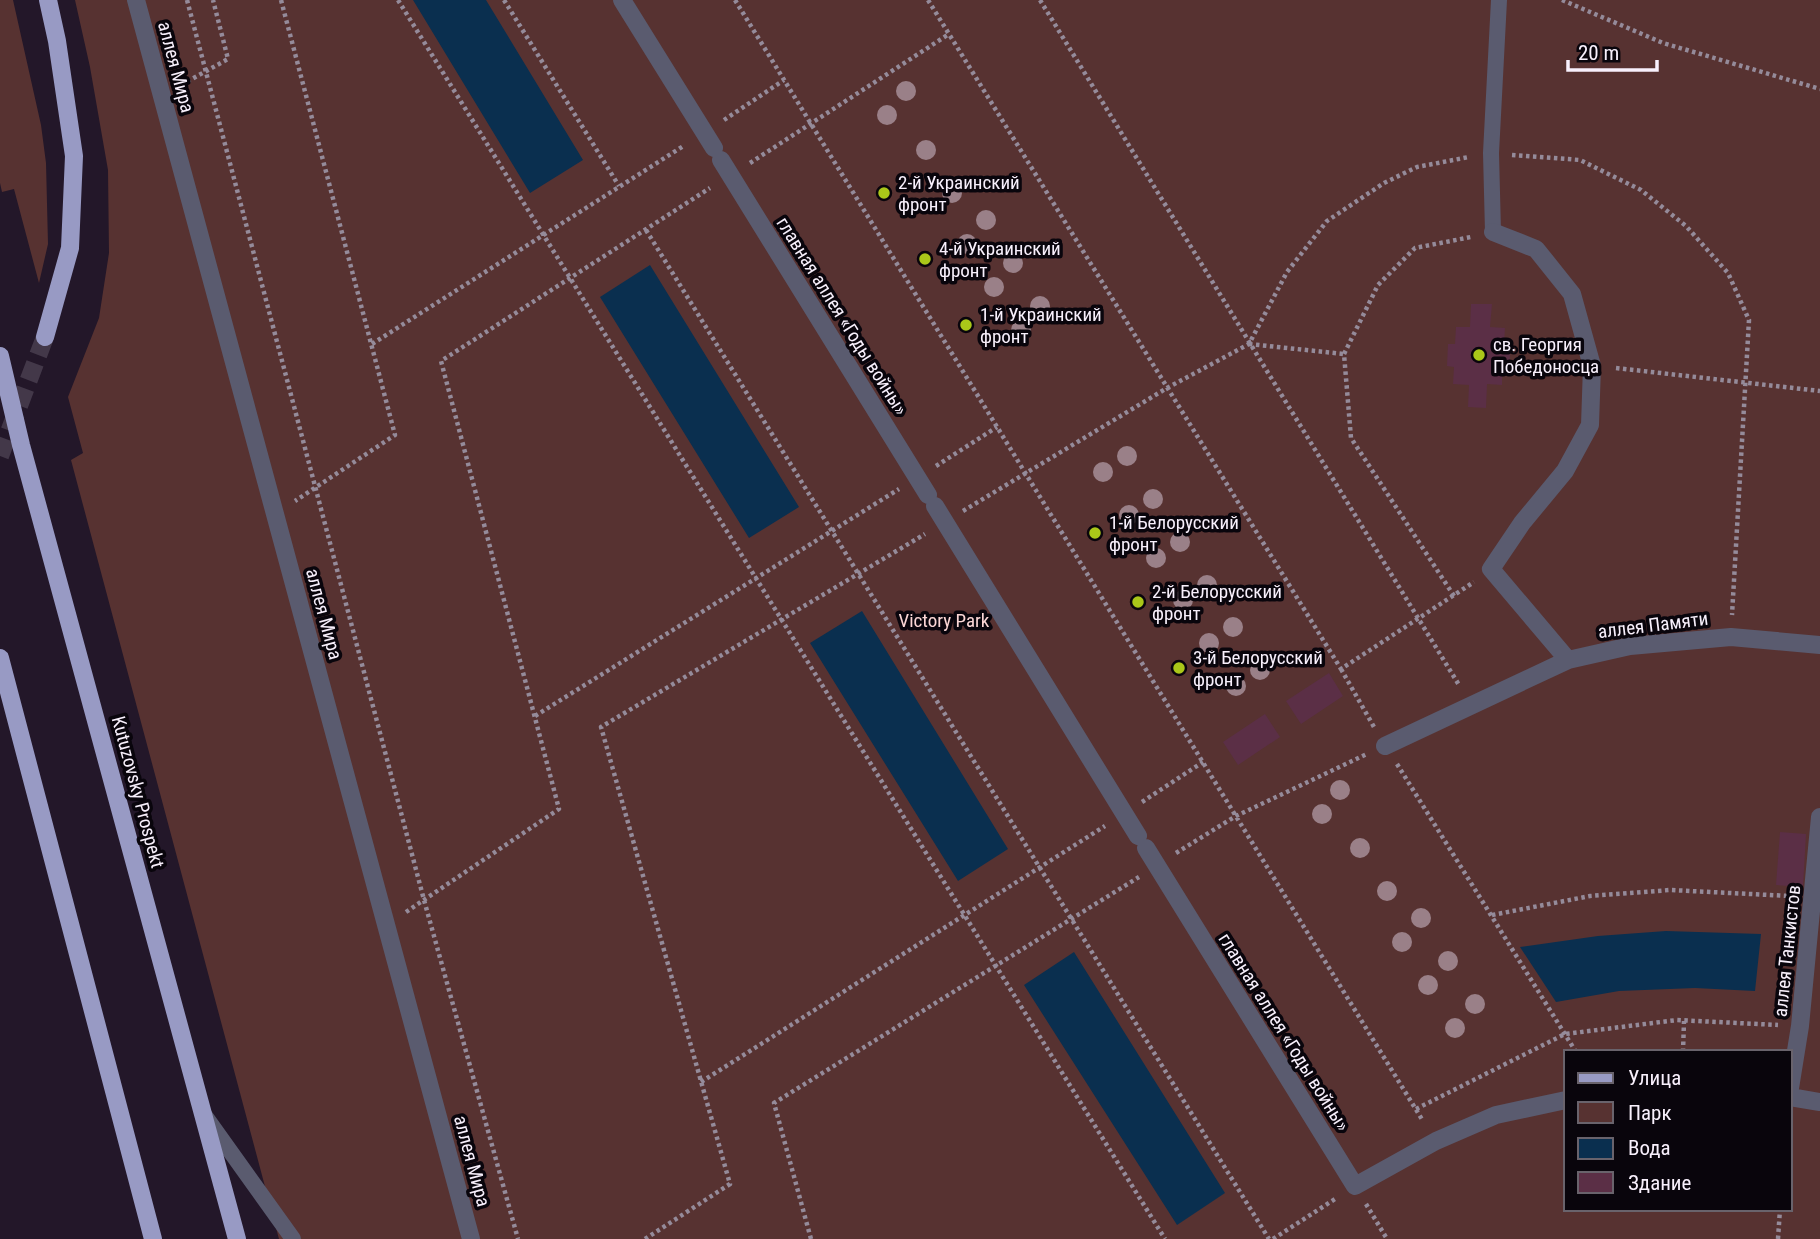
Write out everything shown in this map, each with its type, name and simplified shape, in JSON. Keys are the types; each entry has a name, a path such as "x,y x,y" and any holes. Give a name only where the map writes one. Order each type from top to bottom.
{"main road":[{"path":"45,337 70,248 74,156 57,41 48,0"},
{"name":"Kutuzovsky Prospekt","path":"0,356 25,458 237,1239"},
{"path":"0,658 153,1239"}],"street":[{"name":"аллея Мира","path":"136,0 471,1239"},
{"name":"главная аллея «Годы войны»","path":"622,0 1355,1186"},
{"path":"1493,232 1536,249 1572,294 1592,366 1590,425 1564,471 1522,523 1491,569 1568,660"},
{"name":"аллея Памяти","path":"1385,746 1568,660 1630,646 1731,636 1820,645"},
{"name":"аллея Танкистов","path":"1792,1076 1800,1026 1820,817"},
{"path":"1792,1097 1820,1102"},
{"path":"1355,1186 1436,1141 1496,1115 1564,1100"}],"lane":[{"path":"1493,232 1490,153 1499,0"},
{"path":"202,1112 293,1239"}],"path":[{"path":"187,0 424,900 518,1239"},
{"path":"162,96 228,59 214,0"},
{"path":"275,513 395,435 281,0"},
{"path":"398,0 1165,1239"},
{"path":"372,344 619,186 504,0"},
{"path":"735,0 1436,1141"},
{"path":"928,0 1341,669 1385,746 1575,1050"},
{"path":"1040,0 1470,704"},
{"path":"1562,0 1663,43 1820,89"},
{"path":"388,925 559,810 441,361 949,34"},
{"path":"646,230 1271,1239 1355,1186 1387,1239"},
{"path":"1454,596 1351,438 1344,354 1378,285 1415,248 1493,232"},
{"path":"646,1239 730,1184 601,727 1167,388 1249,344 1344,354"},
{"path":"1592,366 1820,391"},
{"path":"535,716 997,427"},
{"path":"1341,669 1491,569"},
{"path":"811,1239 775,1103 1236,816 1385,746"},
{"path":"701,1082 1203,762"},
{"path":"1492,915 1590,896 1670,890 1813,898"},
{"path":"1416,1109 1565,1034 1684,1021 1800,1026"},
{"path":"1683,1050 1684,1021"},
{"path":"1778,1239 1780,1211"}],"green space":[{"path":"0,0 13,0 41,125 46,163 48,244 39,283 14,189 2,192 0,183"},
{"name":"Victory Park","path":"75,0 1820,0 1820,1239 279,1239 71,460 83,453 68,397 99,318 109,253 108,170"}],"water":[{"path":"413,0 486,0 583,160 530,193"},
{"path":"650,265 799,507 749,538 600,297"},
{"path":"862,611 1008,849 958,881 810,643"},
{"path":"1666,931 1761,934 1755,991 1695,988 1619,991 1556,1002 1520,947 1598,936"},
{"path":"1074,952 1225,1193 1177,1225 1024,985"}],"building":[{"name":"св. Георгия Победоносца","path":"1471,304 1492,304 1490,327 1505,328 1504,344 1511,344 1509,368 1502,368 1502,385 1487,384 1486,408 1468,407 1469,385 1453,384 1454,367 1447,366 1448,344 1455,344 1456,327 1470,327"},
{"path":"1329,673 1343,696 1301,724 1286,701"},
{"path":"1265,714 1280,737 1238,765 1223,742"},
{"path":"1780,832 1806,834 1803,887 1776,885"}],"tunnel":[{"path":"0,456 45,337"}],"place":[{"name":"2-й Украинский фронт","path":"884,193"},
{"name":"4-й Украинский фронт","path":"925,259"},
{"name":"1-й Украинский фронт","path":"966,325"},
{"name":"св. Георгия Победоносца","path":"1479,355"},
{"name":"1-й Белорусский фронт","path":"1095,533"},
{"name":"2-й Белорусский фронт","path":"1138,602"},
{"name":"3-й Белорусский фронт","path":"1179,668"}]}
